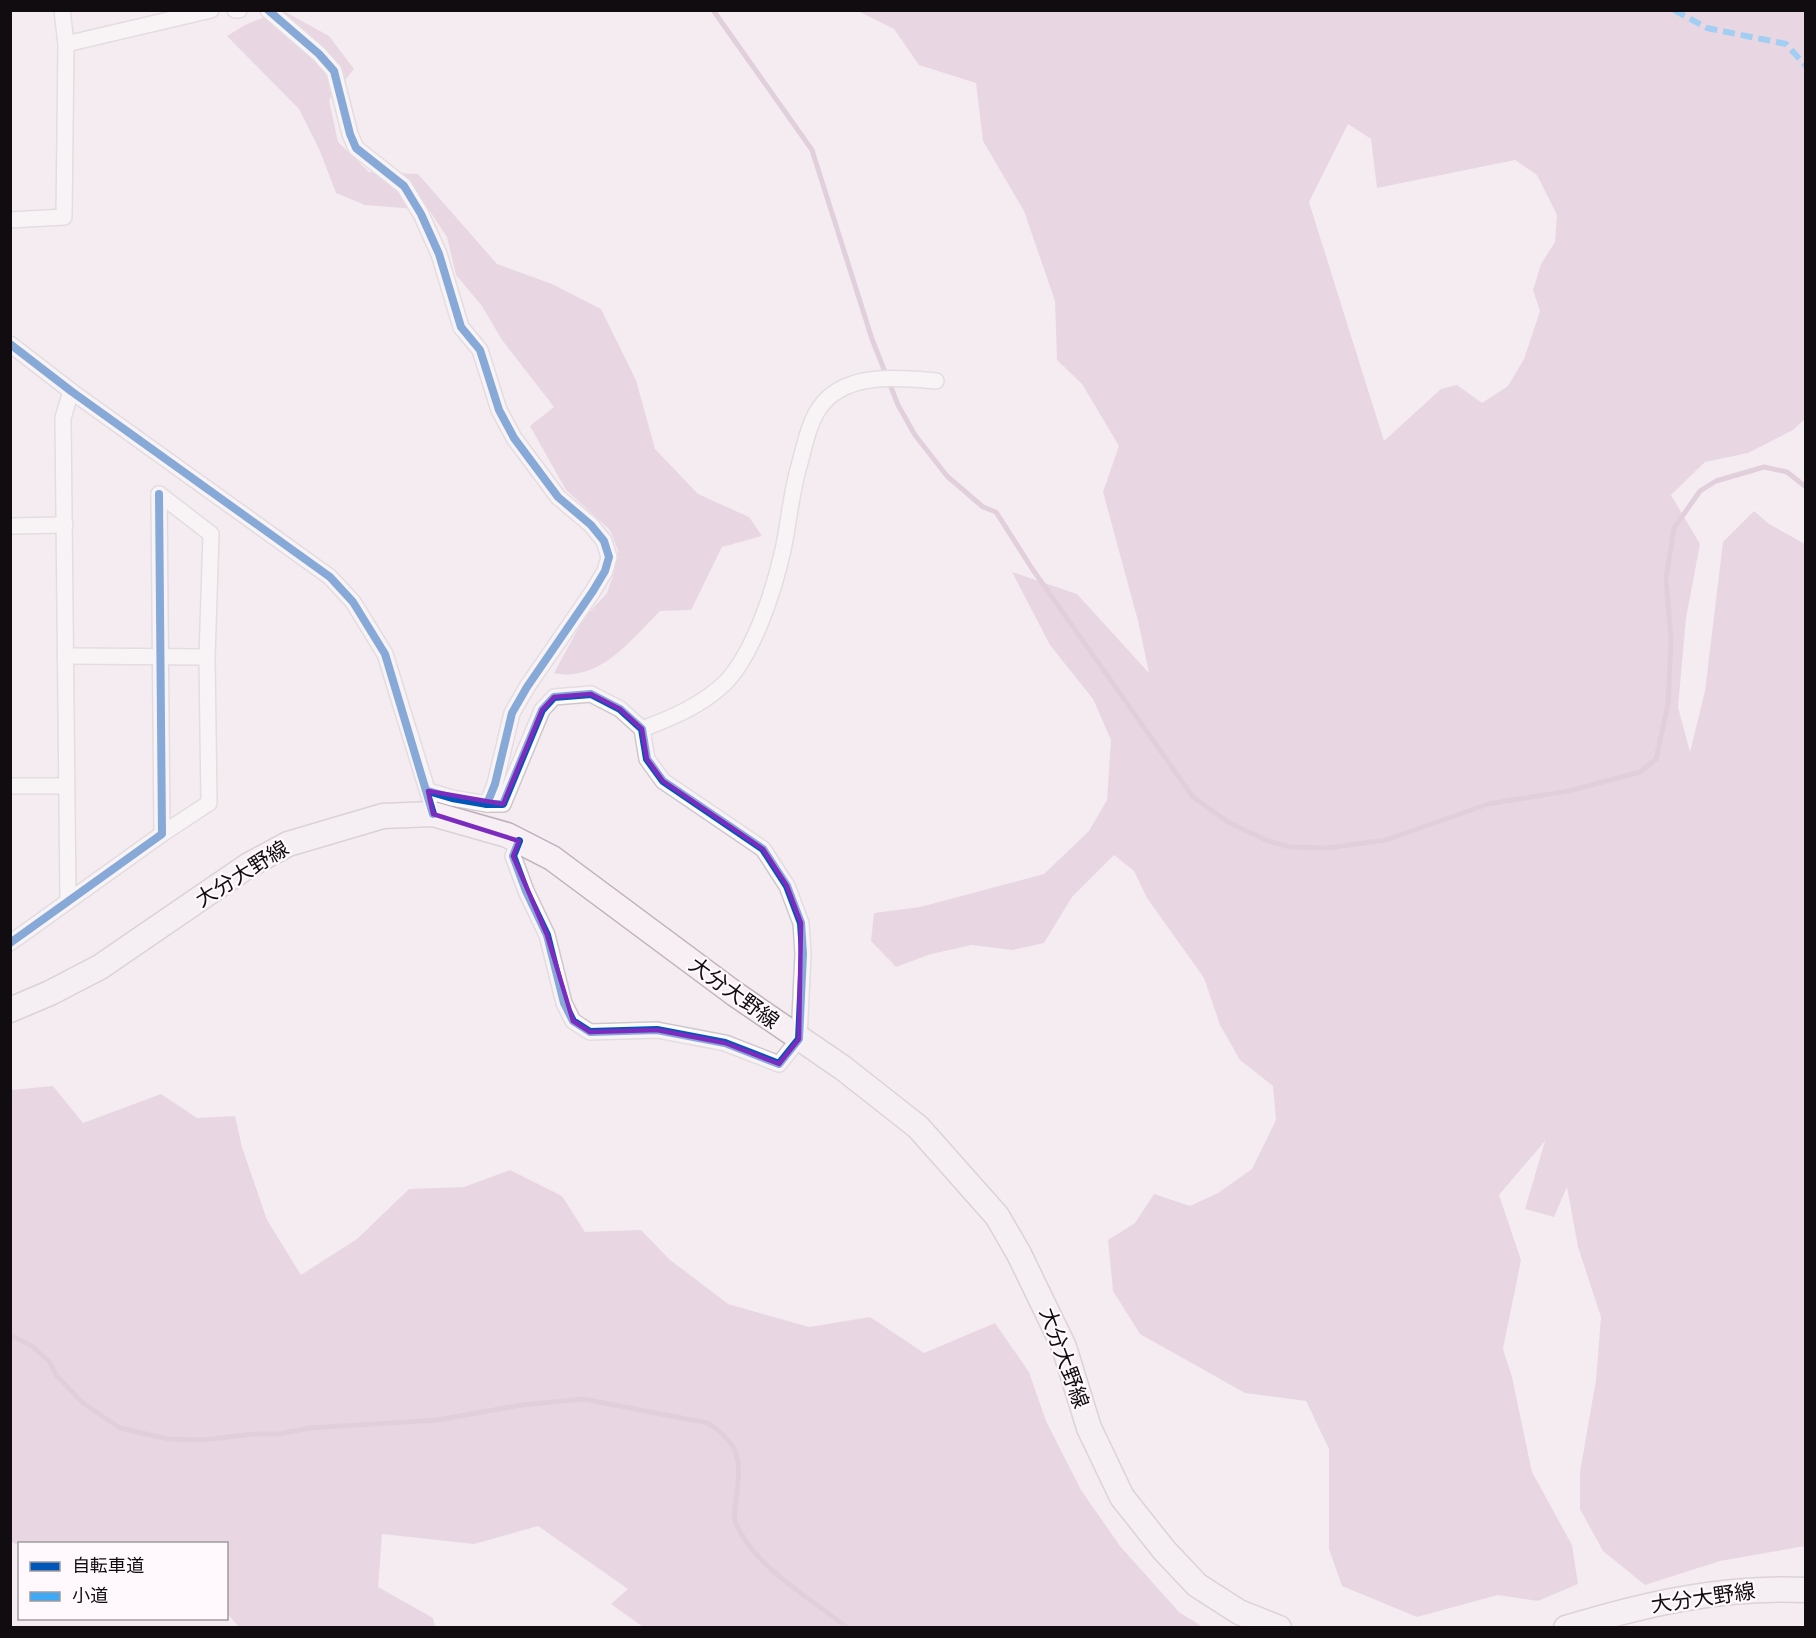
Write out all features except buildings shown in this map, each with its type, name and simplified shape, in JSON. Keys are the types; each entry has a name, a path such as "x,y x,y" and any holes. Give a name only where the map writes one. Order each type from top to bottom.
{"main road":[{"name":"大分大野線","path":"10,1010 50,993 100,967 249,865 288,844 383,816 433,814 464,821 519,842 552,858 799,1039 843,1068 918,1126 997,1216 1041,1294 1064,1347 1089,1428 1122,1497 1164,1550 1197,1585 1239,1612 1279,1628"},
{"name":"大分大野線","path":"1566,1628 1671,1600 1740,1589 1806,1590"}],"street":[{"path":"10,220 64,217 66,44 62,10"},
{"path":"66,44 211,10"},
{"path":"268,10 319,54 334,71 356,148 404,186 421,214 439,254 461,327 480,350 499,410 514,438 558,497 591,525 604,541 609,558 605,571 593,591 527,687 512,713 495,784 487,804"},
{"path":"10,344 71,391 330,577 352,602 385,654 428,790 433,814"},
{"path":"642,729 668,720 701,702 726,682 742,658 765,610 782,552 794,484 811,424 824,402 840,390 870,380 896,377 936,381"},
{"path":"68,901 65,786 63,418 71,391"},
{"path":"10,944 162,834 209,803 207,657 211,534 159,494 162,834"},
{"path":"10,526 65,525"},
{"path":"65,656 207,657"},
{"path":"428,790 452,798 487,804 503,804 542,710 554,697 591,694 620,709 642,729 647,759 663,782 763,849 787,886 801,923 803,954 799,1039 779,1064 725,1043 657,1030 590,1032 573,1021 561,993 547,935 526,891 513,856 519,842"},
{"path":"10,786 65,786"}],"highlighted area":[{"path":"591,694 620,709 642,729 647,759 663,781 763,849 787,886 801,923 799,1039 779,1064 725,1043 657,1030 590,1032 573,1021 547,935 513,856 519,841 433,814 428,791 503,804 542,710 554,697"}],"shaded area":[{"path":"282,10 329,36 354,69 329,100 338,142 369,172 418,174 497,264 552,284 601,309 636,380 655,449 698,494 749,517 762,536 722,547 691,610 660,611 626,646 600,665 585,672 554,673 584,618 607,593 618,551 610,530 566,490 530,426 554,407 502,340 482,306 456,275 447,237 429,210 365,205 336,193 320,151 299,109 227,36 245,25"},
{"path":"858,11 1805,11 1805,419 1793,430 1748,453 1705,462 1671,495 1700,544 1686,618 1678,707 1690,752 1705,691 1723,542 1754,511 1769,524 1805,544 1805,1546 1720,1561 1645,1585 1603,1551 1580,1509 1580,1472 1596,1380 1601,1317 1578,1247 1567,1187 1554,1217 1525,1209 1545,1141 1499,1195 1521,1260 1503,1349 1512,1377 1532,1472 1572,1545 1578,1584 1538,1601 1498,1595 1417,1617 1342,1586 1329,1549 1329,1449 1306,1401 1245,1393 1140,1334 1113,1291 1108,1240 1135,1223 1154,1194 1190,1206 1218,1193 1252,1169 1276,1120 1273,1086 1240,1060 1220,1025 1204,978 1147,898 1134,871 1114,855 1072,897 1044,943 1012,950 972,945 931,954 896,967 871,941 874,913 920,907 1044,874 1089,831 1107,800 1111,740 1093,699 1050,645 1012,572 1077,594 1149,673 1138,621 1103,492 1119,446 1082,384 1057,360 1055,301 1024,211 983,141 976,83 919,65 894,29","holes":["1348,124 1371,139 1377,188 1515,160 1537,175 1557,215 1555,242 1541,264 1533,290 1540,311 1524,359 1508,386 1482,403 1457,385 1441,389 1384,441 1309,202"]},
{"path":"53,1086 83,1123 161,1094 197,1118 235,1116 242,1147 267,1220 301,1275 357,1239 409,1189 464,1187 510,1170 562,1196 585,1232 641,1230 669,1259 728,1304 809,1327 870,1317 924,1353 995,1323 1029,1372 1046,1421 1081,1490 1120,1546 1179,1612 1203,1627 643,1627 611,1604 628,1589 538,1526 474,1544 382,1534 378,1587 433,1618 435,1627 239,1627 228,1614 228,1542 18,1542 18,1545 11,1542 11,1090"}],"waterway":[{"path":"713,10 812,150 872,339 898,405 915,435 947,476 983,507 996,512 1033,570 1193,797 1228,822 1268,841 1290,847 1327,848 1386,840 1488,804 1569,791 1640,772 1656,759 1668,704 1671,638 1666,579 1674,528 1700,491 1716,481 1764,467 1787,472 1806,487"},
{"path":"10,1335 32,1346 49,1361 56,1375 83,1403 120,1428 168,1439 202,1440 254,1434 279,1434 310,1428 437,1420 522,1405 583,1399 708,1423 728,1440 737,1457 738,1477 734,1517 744,1538 769,1567 847,1628"}],"marked path":[{"path":"1674,10 1707,28 1786,44 1806,66"}],"cycle path":[{"path":"268,10 319,54 334,71 350,134 356,148 404,186 421,214 439,254 461,327 480,350 499,410 514,438 558,497 591,525 604,541 609,557 605,571 593,591 527,687 512,713 495,784 487,804 428,791"},
{"path":"10,344 71,391 330,577 353,602 385,654 433,814"},
{"path":"10,943 162,834 159,494"},
{"path":"487,804 503,804 542,710 554,697 591,694 620,709 642,729 647,759 663,781 763,849 787,886 801,923 803,954 799,1039 779,1064 725,1043 657,1030 590,1032 573,1021 564,1003 547,935 526,891 513,856 519,841"}]}
